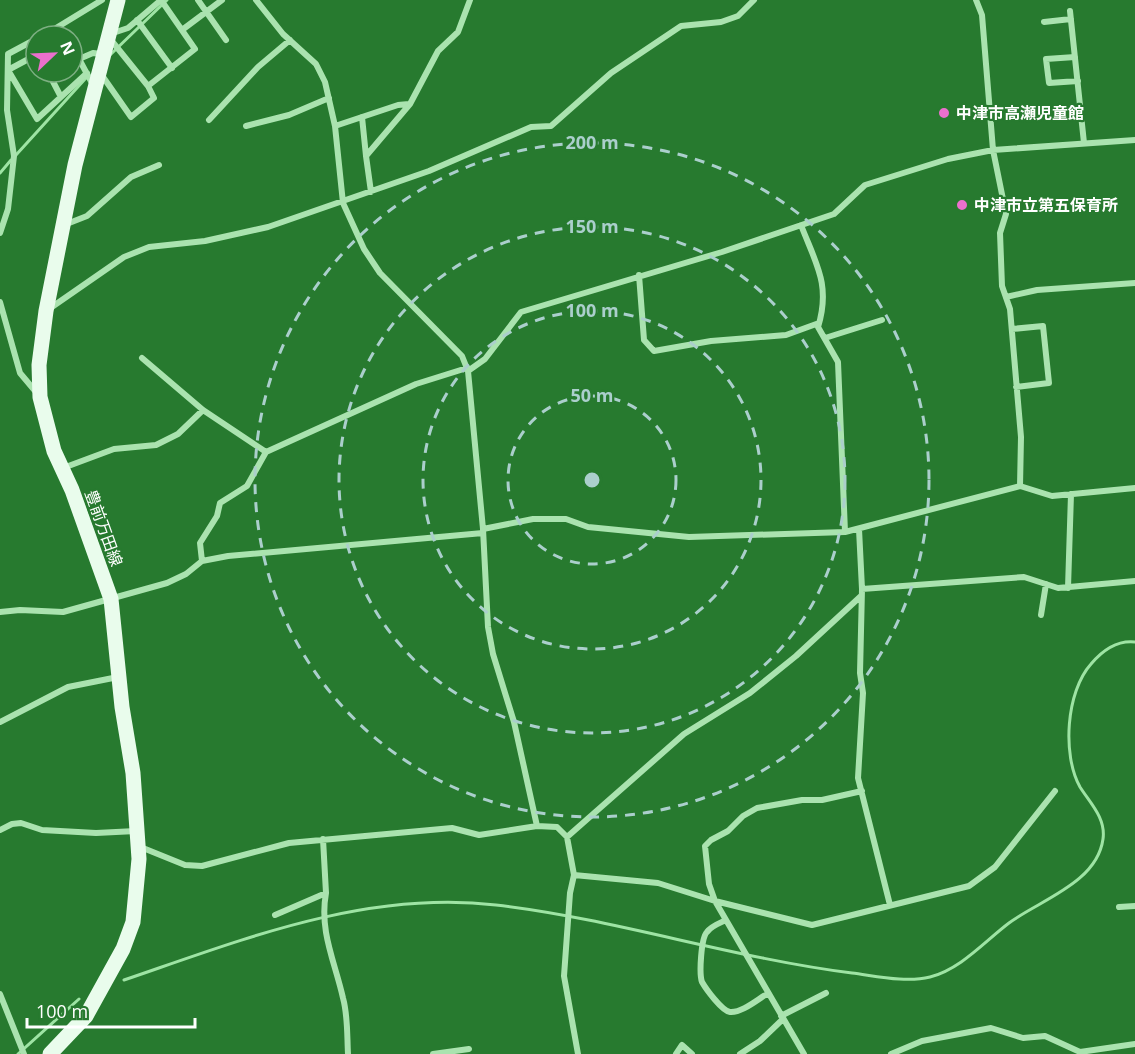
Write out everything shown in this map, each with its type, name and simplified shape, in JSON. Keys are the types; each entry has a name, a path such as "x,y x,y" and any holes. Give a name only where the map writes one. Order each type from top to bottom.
{"main road":[{"name":"豊前万田線","path":"50,1054 86,1016 123,949 133,922 137,838 133,773 119,677 111,599 44,419 40,397 39,365 46,311 75,165 95,88 93,72 103,55 118,0"}],"street":[{"path":"63,24 102,0"},
{"path":"84,64 131,117 154,98 148,86 107,35 128,28 161,0 195,49 148,86"},
{"path":"198,0 226,40"},
{"path":"182,30 222,0"},
{"path":"266,0 258,3 290,40 316,64 329,98 335,126 343,203 364,249 381,273 462,356 468,369 490,636 514,722 537,826"},
{"path":"366,156 410,104 438,51 458,32 470,0"},
{"path":"46,311 124,257 149,248 215,239 268,227 343,203 429,171 531,127 551,126 611,73 681,26 695,22 721,22 738,16 754,0"},
{"path":"976,0 982,15 993,150 1006,214 1000,233 1002,286 1012,329 1021,437 1020,486"},
{"path":"1070,11 1084,143"},
{"path":"1044,22 1071,19"},
{"path":"137,20 172,68"},
{"path":"209,120 258,67 290,40"},
{"path":"0,233 8,209 14,156 7,110 8,54 24,45"},
{"path":"84,56 93,52 103,55"},
{"path":"1075,57 1046,59 1049,83 1078,81"},
{"path":"8,70 24,61"},
{"path":"8,70 37,119 93,72"},
{"path":"54,84 61,97"},
{"path":"246,126 289,115 329,98"},
{"path":"335,126 398,105 410,104"},
{"path":"362,117 371,192"},
{"path":"202,561 200,543 217,516 220,503 247,486 266,452 416,384 468,369 485,359 520,312 834,214 865,185 940,161 993,150 1135,140"},
{"path":"64,225 87,216 131,177 159,165"},
{"path":"801,225 824,287 825,303 818,327 838,362 845,532"},
{"path":"639,275 644,340 654,351 711,341 786,335 819,323"},
{"path":"1006,297 1037,290 1135,283"},
{"path":"1,307 21,373 40,397"},
{"path":"825,338 882,320"},
{"path":"1012,329 1043,326 1049,383 1016,387"},
{"path":"142,358 202,410 266,452"},
{"path":"62,468 114,449 156,445 178,434 202,410"},
{"path":"0,612 20,610 63,612 166,583 186,574 202,561 228,556 483,531 533,519 566,519 588,527 689,537 845,532 1020,486 1052,496 1135,488"},
{"path":"1068,588 1071,494"},
{"path":"859,529 862,592 860,673 863,693 858,751 862,791 890,905"},
{"path":"567,837 684,734 750,693 796,656 862,592 1024,577 1068,588 1135,581"},
{"path":"1041,615 1046,584"},
{"path":"0,722 68,687 119,677"},
{"path":"804,1054 767,994 715,901 709,884 705,846 728,831 742,816 757,808 802,800 822,800 862,791"},
{"path":"574,874 658,883 715,901 812,925 978,883 1014,845 1055,791"},
{"path":"0,830 12,824 21,823 42,830 137,838 185,865 202,866 289,843 324,839 452,828 479,834 537,826 557,827 567,837 574,874 569,904 564,976 578,1054"},
{"path":"324,839 326,893 322,910 324,929 344,1000 348,1054"},
{"path":"275,915 326,893"},
{"path":"1119,908 1135,906"},
{"path":"726,920 708,930 704,936 700,972 702,982 724,1010 731,1012 741,1010 767,994"},
{"path":"740,1054 760,1041 782,1018 826,993"},
{"path":"0,994 24,1054"},
{"path":"891,1054 922,1041 991,1028 1023,1038 1045,1036 1080,1052 1096,1052 1135,1044"},
{"path":"676,1054 682,1045 692,1054"},
{"path":"433,1054 470,1049"}],"waterway":[{"path":"110,55 167,0"},
{"path":"16,155 86,78"},
{"path":"0,173 11,160"},
{"path":"124,980 260,934 306,922 353,911 448,902 541,911 807,966 891,978 930,977 952,968 1009,923 1079,879 1099,854 1103,839 1102,824 1074,774 1069,724 1076,691 1095,659 1116,645 1135,642"},
{"path":"18,1054 79,999"}],"place":[{"name":"中津市高瀬児童館","path":"944,113"},
{"name":"中津市立第五保育所","path":"962,205"}]}
